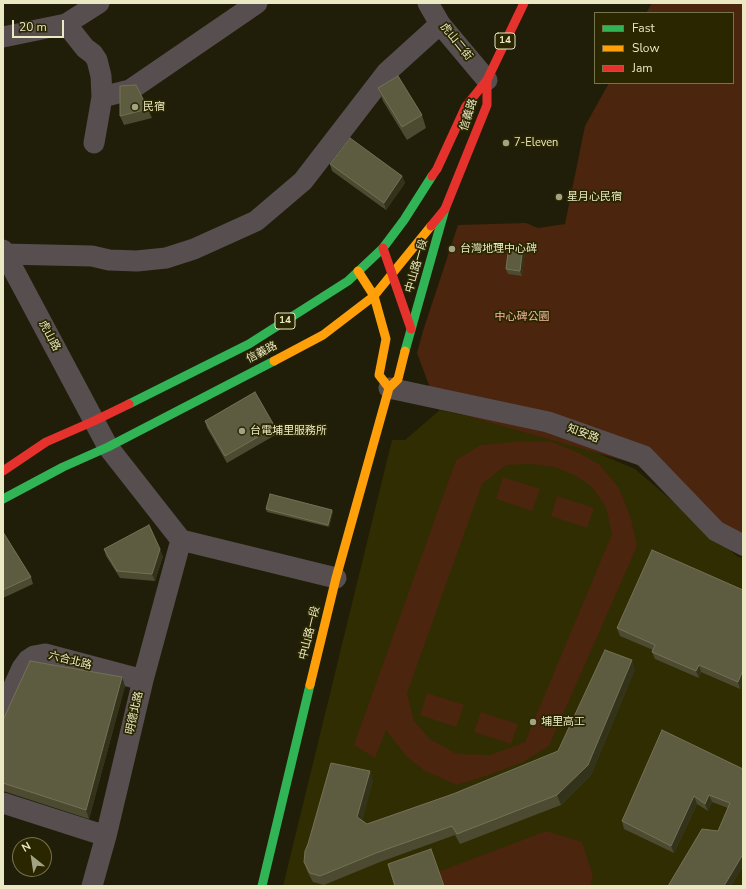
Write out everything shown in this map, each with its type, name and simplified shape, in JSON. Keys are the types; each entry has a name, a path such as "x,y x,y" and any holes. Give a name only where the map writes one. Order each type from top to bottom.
{"main road":[{"name":"14","path":"487,80 524,3"},
{"name":"信義路","path":"3,499 323,335 374,296 445,209 487,105 487,80"},
{"name":"信義路","path":"3,471 46,442 94,421 249,344 348,281 383,248 404,220 437,168 466,106 487,80"},
{"name":"中山路一段","path":"262,886 336,578 389,388 398,379 445,209"},
{"name":"中山路一段","path":"383,248 393,273 411,329"},
{"path":"358,271 374,296 386,339 379,375 389,388"}],"street":[{"path":"3,37 66,24 99,3"},
{"path":"102,97 130,90 257,3"},
{"name":"虎山二街","path":"428,3 440,24 487,80"},
{"path":"66,24 85,48 98,60 101,76 102,97 94,143"},
{"path":"4,253 92,256 109,260 137,261 166,258 194,249 256,221 303,181 387,72 440,24"},
{"name":"虎山路","path":"4,253 94,421"},
{"name":"知安路","path":"389,388 548,422 644,456 716,531 743,545"},
{"path":"94,421 108,446 181,540 336,578"},
{"name":"明德北路","path":"92,886 106,836 143,680 181,540"},
{"name":"六合北路","path":"3,710 22,668 28,660 34,656 45,654 143,680"},
{"path":"3,803 106,836"}],"shaded area":[{"name":"埔里高工","path":"440,410 555,435 635,469 738,557 743,558 743,886 283,886 392,440 405,440"}],"green space":[{"name":"中心碑公園","path":"652,3 743,3 743,558 636,464 453,412 430,388 417,353 458,225 526,223 538,228 565,224 585,126 608,84 734,84 734,12 647,12"},
{"path":"515,442 552,442 579,453 599,464 619,488 631,519 637,546 549,746 523,762 457,785 425,771 407,757 386,730 375,758 354,745 456,460 481,445","holes":["531,464 555,467 576,476 591,486 606,507 612,534 525,742 490,755 457,754 430,739 414,721 407,693 482,484 506,465"]},
{"path":"503,477 540,489 532,511 496,499"},
{"path":"557,496 594,508 587,528 551,516"},
{"path":"427,693 464,705 456,727 420,715"},
{"path":"481,712 518,724 511,744 474,732"},
{"path":"546,831 582,842 593,876 590,886 445,886 438,872"}],"building":[{"path":"398,76 422,115 402,127 378,88"},
{"path":"136,85 148,109 120,116 120,86"},
{"path":"350,138 402,176 384,203 330,164"},
{"path":"509,245 523,246 520,271 506,269"},
{"name":"台電埔里服務所","path":"255,392 275,427 225,456 205,421"},
{"path":"270,494 332,510 328,525 266,509"},
{"path":"149,525 160,549 152,574 117,571 104,549"},
{"path":"3,532 31,577 3,590"},
{"path":"652,550 743,590 743,670 738,682 699,665 696,671 652,652 655,645 617,628"},
{"path":"605,650 632,660 588,765 557,795 457,834 452,826 376,853 320,876 310,873 304,862 305,851 331,763 370,771 357,817 367,824 453,794 558,751"},
{"path":"30,661 122,677 86,810 3,783 3,720"},
{"path":"662,730 743,769 743,854 724,886 668,886 702,829 718,831 730,803 709,795 705,804 694,796 671,846 622,821"},
{"path":"431,849 444,886 395,886 388,864"}],"traffic: fast":[{"path":"129,404 249,344 348,281 383,248 404,220 432,176"},
{"path":"405,351 445,209"},
{"path":"3,499 63,467 108,447 274,361"},
{"path":"262,886 310,685"}],"traffic: slow":[{"path":"274,361 323,335 374,296 431,226"},
{"path":"358,271 374,296 386,339 379,375 389,388"},
{"path":"310,685 336,578 389,388 398,379 405,351"}],"traffic: jam":[{"path":"432,176 437,169 466,106 487,80 524,3"},
{"path":"431,226 445,209 487,105 487,80"},
{"path":"383,248 411,329"},
{"path":"3,471 46,442 129,404"}],"place":[{"name":"民宿","path":"135,107"},
{"name":"7-Eleven","path":"506,143"},
{"name":"星月心民宿","path":"559,197"},
{"name":"台灣地理中心碑","path":"452,249"},
{"name":"台電埔里服務所","path":"242,431"},
{"name":"埔里高工","path":"533,722"}]}
